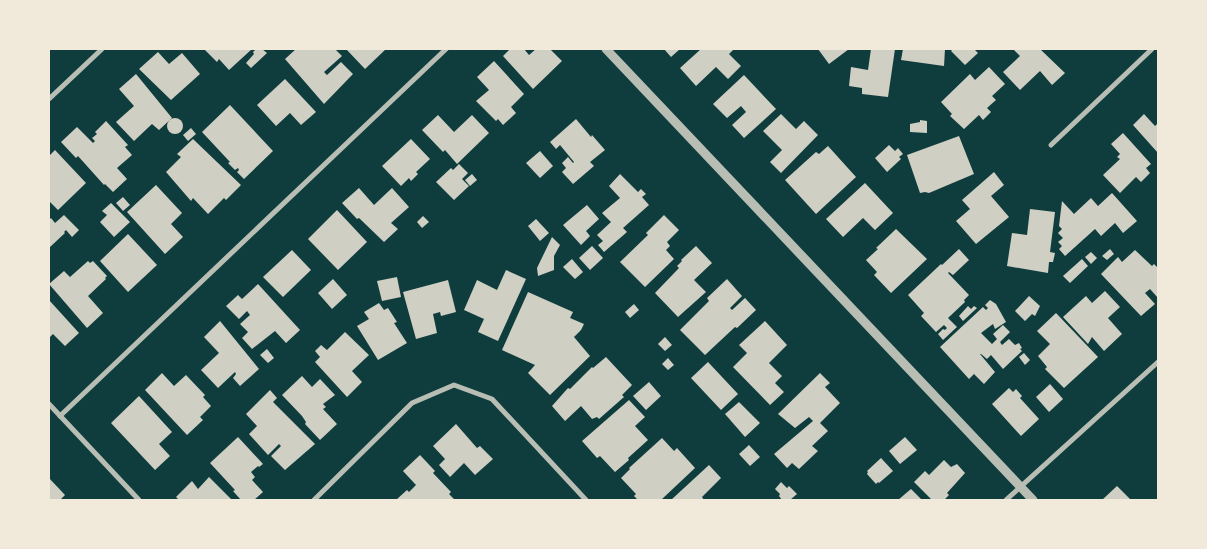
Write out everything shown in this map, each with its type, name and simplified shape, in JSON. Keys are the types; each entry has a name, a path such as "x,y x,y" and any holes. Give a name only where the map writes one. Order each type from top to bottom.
{"street":[{"path":"49,99 102,49"},
{"path":"60,416 446,49"},
{"path":"606,49 1033,500"},
{"path":"1051,145 1152,49"},
{"path":"1006,500 1158,362"},
{"path":"314,500 412,404 454,385 492,399 586,500"},
{"path":"49,404 139,500"}],"building":[{"path":"204,49 252,49 229,70 219,59 217,62"},
{"path":"256,49 262,49 267,53 251,68 246,63"},
{"path":"296,49 335,49 342,56 324,72 327,75 341,62 353,74 324,104 285,59"},
{"path":"346,49 386,49 365,69"},
{"path":"510,49 524,49 529,55 536,49 550,49 562,61 533,89 503,56"},
{"path":"664,49 680,49 671,57"},
{"path":"701,49 734,49 729,54 741,66 728,79 716,67 696,86 680,68"},
{"path":"818,49 849,49 829,64"},
{"path":"871,49 895,49 888,97 862,94 862,88 849,86 851,67 868,70"},
{"path":"903,49 945,49 944,66 901,60"},
{"path":"953,49 974,49 978,53 965,65 951,51"},
{"path":"1013,49 1040,49 1065,73 1052,85 1040,71 1020,90 1003,72 1020,56"},
{"path":"158,52 169,64 182,53 200,74 171,100 139,69"},
{"path":"494,61 524,94 511,107 516,113 503,125 498,119 496,121 476,101 489,90 477,77"},
{"path":"989,67 1005,84 992,96 996,100 987,108 991,112 983,120 979,115 964,129 950,116 952,114 941,102 970,74 975,80"},
{"path":"136,74 172,118 159,130 152,124 134,141 116,122 134,106 119,89"},
{"path":"744,75 776,109 744,138 732,125 746,112 741,106 727,118 713,104"},
{"path":"285,79 316,112 301,125 290,113 276,126 257,105"},
{"path":"230,105 273,151 244,179 237,172 238,168 235,170 228,163 230,162 202,132"},
{"path":"781,114 796,129 804,121 818,135 781,173 770,162 782,150 763,131"},
{"path":"1144,114 1155,126 1158,123 1158,153 1133,125"},
{"path":"438,115 454,132 472,115 489,133 457,164 445,150 443,152 422,130"},
{"path":"175,118 183,126 175,134 167,126"},
{"path":"576,119 605,150 590,162 594,166 573,184 562,172 566,168 562,163 568,157 574,162 560,145 556,149 550,142"},
{"path":"920,120 927,121 927,133 910,132 910,124 920,122"},
{"path":"106,121 128,145 125,147 132,155 117,168 127,179 113,192 104,185 78,156 76,158 61,142 77,127 93,143 95,141 92,138 97,134 95,132"},
{"path":"191,128 196,134 188,141 183,135"},
{"path":"1123,133 1151,164 1146,168 1150,173 1141,182 1136,177 1120,193 1103,175 1120,159 1117,157 1120,154 1111,144"},
{"path":"959,136 974,174 929,193 920,193 907,155"},
{"path":"193,139 241,185 208,214 193,198 191,201 166,172 181,157 177,154"},
{"path":"411,139 430,159 416,172 418,174 411,181 409,178 401,186 382,166"},
{"path":"889,145 895,151 898,148 903,154 899,157 901,159 887,172 875,158"},
{"path":"828,146 856,177 816,214 785,180 816,152 819,154"},
{"path":"55,150 86,183 58,210 49,201 49,156"},
{"path":"540,151 553,166 540,178 526,163"},
{"path":"459,164 468,173 462,179 469,186 454,200 436,182 451,168 453,170"},
{"path":"994,172 1004,185 991,196 1009,217 976,244 956,221 970,209 962,200"},
{"path":"472,174 477,180 470,186 465,180"},
{"path":"620,174 638,192 641,189 646,194 642,197 649,205 623,228 627,232 604,252 598,245 603,241 597,235 611,222 602,213 620,198 609,186"},
{"path":"865,183 893,213 875,230 863,218 843,237 826,219"},
{"path":"156,185 182,213 171,224 183,237 165,254 127,212"},
{"path":"359,188 374,205 392,188 409,207 391,223 398,229 384,242 359,218 357,219 342,203"},
{"path":"1112,193 1137,221 1123,233 1115,223 1101,236 1095,229 1065,256 1059,249 1062,246 1058,242 1063,238 1058,233 1062,229 1059,226 1062,201 1074,214 1091,198 1098,206"},
{"path":"123,197 130,205 123,211 116,203"},
{"path":"111,203 130,222 114,237 100,222 107,215 102,211"},
{"path":"587,205 599,219 586,231 590,236 581,245 563,225"},
{"path":"1030,209 1055,212 1050,252 1055,253 1053,262 1049,262 1048,273 1007,266 1012,233 1027,235"},
{"path":"337,210 367,242 338,270 308,239"},
{"path":"64,215 79,230 72,237 66,230 50,247 49,220 51,218 55,223"},
{"path":"664,215 679,230 667,242 670,246 666,250 674,259 645,287 620,262 648,235 646,233"},
{"path":"423,216 429,222 422,228 417,222"},
{"path":"536,219 549,233 540,241 528,226"},
{"path":"896,229 927,259 891,293 874,275 877,272 866,260"},
{"path":"128,234 157,265 128,292 100,261"},
{"path":"552,237 560,245 554,256 554,270 538,276 537,268"},
{"path":"592,246 603,258 590,270 579,258"},
{"path":"696,246 712,263 694,280 706,292 678,317 655,293 679,268 677,266 681,260"},
{"path":"959,249 969,260 953,275 948,273 969,295 964,300 965,302 948,318 957,327 943,340 938,334 947,328 944,325 936,332 921,316 924,313 908,295"},
{"path":"1110,249 1114,254 1107,260 1102,256"},
{"path":"292,250 311,270 283,297 263,277"},
{"path":"1135,250 1152,266 1154,264 1158,268 1158,298 1150,289 1145,293 1155,304 1141,316 1101,274 1118,257 1122,262"},
{"path":"1091,252 1097,258 1091,264 1085,257"},
{"path":"572,259 583,272 575,279 563,267"},
{"path":"1082,259 1088,266 1070,283 1063,276"},
{"path":"88,261 90,263 93,261 107,276 88,296 103,313 87,328 49,284 64,271 70,277"},
{"path":"506,270 526,279 498,341 478,332 484,319 464,310 477,280 497,290"},
{"path":"397,277 401,297 382,301 377,281"},
{"path":"333,279 347,295 332,309 318,293"},
{"path":"727,279 742,296 730,308 732,310 745,298 756,310 705,355 680,330 709,301 707,298"},
{"path":"448,280 456,312 441,316 440,312 433,314 437,333 416,339 403,292"},
{"path":"258,284 300,330 286,343 275,331 252,349 242,338 248,332 240,324 250,315 247,311 239,319 226,306 238,295 242,299"},
{"path":"1105,291 1120,307 1108,318 1122,334 1104,351 1092,337 1088,344 1063,317 1086,296 1092,303"},
{"path":"528,292 573,312 570,318 584,324 574,337 590,356 550,395 528,373 535,365 502,350"},
{"path":"1029,296 1040,306 1035,316 1032,314 1025,321 1015,311"},
{"path":"49,300 79,333 65,346 53,334 49,338"},
{"path":"990,300 996,304 1006,322 995,329 993,324 981,333 992,344 997,339 993,334 1003,325 1010,332 1000,342 1002,345 1009,339 1015,345 1019,343 1022,351 1003,369 991,355 987,359 980,354 995,372 984,384 974,374 969,379 940,347 983,307 986,310 988,308 985,305"},
{"path":"379,303 384,310 388,308 397,322 394,323 407,343 378,360 357,326 369,319 364,312"},
{"path":"634,304 639,310 630,318 625,312"},
{"path":"968,306 971,309 974,306 977,308 963,321 959,316"},
{"path":"1056,313 1098,357 1064,388 1045,369 1047,367 1038,356 1050,344 1037,331"},
{"path":"220,321 259,369 240,386 233,378 236,374 235,372 218,388 201,370 219,353 204,337"},
{"path":"765,321 787,345 769,363 782,376 775,383 784,392 770,405 733,367 747,353 739,345"},
{"path":"345,332 369,355 352,371 362,382 347,397 315,362 320,357 315,351 321,345 327,350"},
{"path":"665,337 672,345 665,351 658,344"},
{"path":"267,349 274,358 268,363 260,355"},
{"path":"1024,353 1030,360 1025,365 1019,357"},
{"path":"606,357 632,385 622,395 624,397 599,419 597,417 592,419 581,406 565,421 552,406 568,388 570,389 592,367"},
{"path":"668,358 674,365 668,370 662,364"},
{"path":"708,362 738,394 721,410 691,378"},
{"path":"162,373 174,386 186,375 205,395 203,397 211,406 200,417 203,420 187,435 145,390"},
{"path":"820,373 830,383 825,387 840,403 820,423 828,431 812,446 818,451 799,469 792,463 787,468 774,454 813,421 809,417 795,428 778,414"},
{"path":"302,376 312,387 320,379 335,395 323,404 326,407 323,409 337,424 320,440 305,424 306,422 302,416 282,395"},
{"path":"649,382 661,396 646,410 633,396"},
{"path":"1050,384 1063,399 1049,412 1036,397"},
{"path":"1009,388 1013,392 1016,389 1022,396 1020,398 1039,419 1021,436 992,404"},
{"path":"270,390 277,398 273,402 315,444 285,470 271,456 281,446 279,444 268,455 249,434 257,426 246,414"},
{"path":"139,396 172,432 159,444 170,456 155,470 111,423"},
{"path":"629,400 645,417 635,426 648,440 615,472 600,456 597,458 582,441"},
{"path":"739,402 760,423 745,437 725,414"},
{"path":"456,424 477,448 480,446 493,459 475,475 464,463 450,477 439,465 445,459 433,446"},
{"path":"238,437 263,464 251,472 255,477 252,480 263,492 254,500 241,500 233,491 235,490 210,463"},
{"path":"905,437 917,450 900,464 889,451"},
{"path":"662,438 674,451 677,448 695,468 661,500 638,500 634,496 636,494 621,478 629,468"},
{"path":"749,445 760,457 750,466 739,454"},
{"path":"420,455 435,471 433,473 451,492 449,494 455,500 396,500 416,485 403,471"},
{"path":"881,458 893,471 876,484 867,474 867,471"},
{"path":"944,460 951,467 957,464 965,473 947,493 949,495 944,500 932,500 914,482 925,471 929,475"},
{"path":"709,465 721,478 702,497 704,500 671,500"},
{"path":"209,477 232,500 179,500 176,497 192,481 198,489"},
{"path":"49,478 65,495 60,500 49,500"},
{"path":"781,482 787,488 789,486 797,494 790,500 782,500 779,496 780,494 775,489"},
{"path":"1117,486 1131,500 1102,500"},
{"path":"911,489 922,500 898,500"}]}
